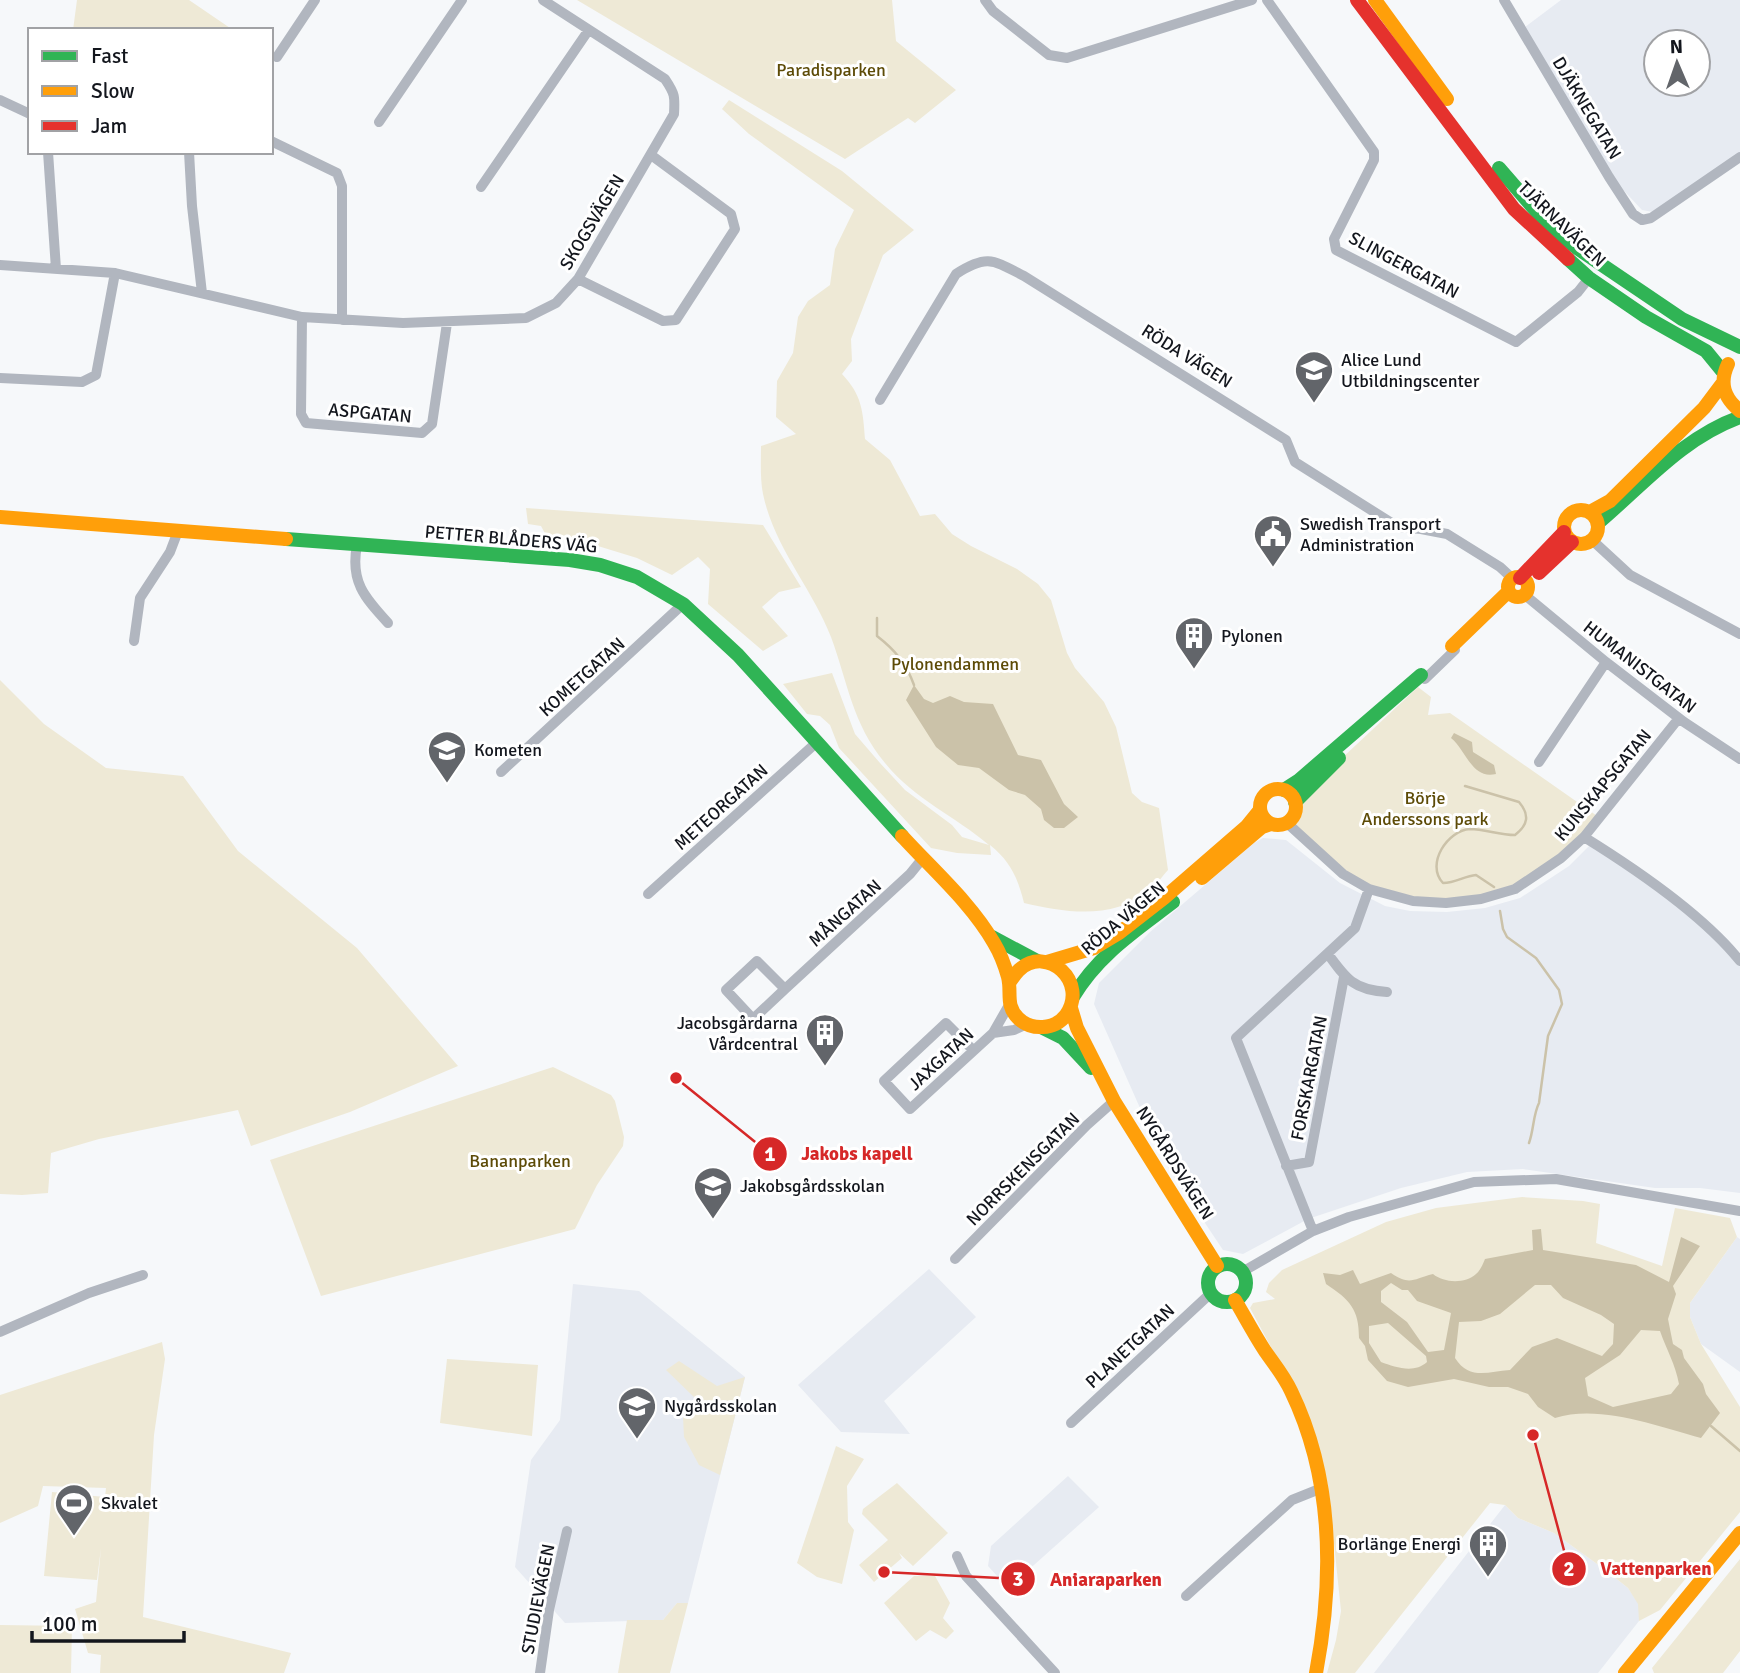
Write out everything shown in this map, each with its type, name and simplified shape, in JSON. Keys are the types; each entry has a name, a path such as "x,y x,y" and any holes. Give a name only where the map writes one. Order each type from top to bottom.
{"main road":[{"name":"TJÄRNAVÄGEN","path":"1357,0 1514,209 1589,278 1646,317 1706,351 1723,379 1727,398 1740,411"},
{"name":"TJÄRNAVÄGEN","path":"1375,0 1488,154 1550,227 1682,318 1721,340 1740,347"},
{"path":"1594,517 1704,408 1723,379 1729,362 1740,352"},
{"path":"1594,517 1698,436 1727,420 1740,417"},
{"path":"1580,509 1594,517 1597,532 1592,540 1582,544 1568,537 1564,522 1570,513 1580,509"},
{"name":"PETTER BLÅDERS VÄG","path":"0,517 570,560 600,565 637,577 683,604 738,655 991,936 1009,984"},
{"path":"1453,648 1568,537"},
{"path":"1284,790 1423,677"},
{"path":"1295,802 1423,677"},
{"path":"1274,789 1289,792 1295,802 1295,812 1286,823 1271,824 1262,816 1260,810 1262,798 1274,789"},
{"name":"RÖDA VÄGEN","path":"1042,962 1094,948 1119,933 1248,826 1260,810"},
{"name":"RÖDA VÄGEN","path":"1072,1002 1086,975 1104,956 1153,919 1262,827 1271,824"},
{"name":"PETTER BLÅDERS VÄG","path":"991,936 1042,962"},
{"path":"1042,962 1056,965 1069,978 1072,1002 1059,1021 1034,1026 1020,1020 1009,1004 1007,994 1009,984 1020,968 1042,962"},
{"name":"NYGÅRDSVÄGEN","path":"1072,1002 1077,1028 1101,1079 1217,1266"},
{"name":"NYGÅRDSVÄGEN","path":"1034,1026 1050,1029 1063,1038 1101,1079"},
{"path":"1228,1264 1242,1272 1245,1287 1235,1300 1219,1300 1211,1293 1208,1281 1212,1270 1217,1266 1228,1264"},
{"path":"1235,1300 1290,1390 1310,1439 1322,1488 1326,1533 1326,1614 1316,1673"},
{"path":"1625,1673 1740,1533"}],"street":[{"path":"277,57 315,0"},
{"path":"379,122 462,0"},
{"name":"SKOGSVÄGEN","path":"0,265 115,273 302,317 447,323 526,318 556,303 578,279 674,114 675,94 665,79 543,0"},
{"path":"985,0 993,11 1049,55 1067,58 1252,0"},
{"name":"SLINGERGATAN","path":"1267,0 1374,152 1374,160 1334,239 1336,250 1516,342 1578,292 1589,278"},
{"name":"DJÄKNEGATAN","path":"1504,0 1633,214 1642,220 1651,218 1740,158"},
{"path":"481,187 588,31"},
{"path":"0,100 28,113"},
{"path":"273,142 337,173 342,186 342,320"},
{"path":"48,154 56,269"},
{"path":"189,154 202,293"},
{"path":"578,279 663,321 676,320 735,229 731,214 651,155"},
{"name":"RÖDA VÄGEN","path":"880,400 956,274 974,263 994,260 1024,276 1286,440 1295,462 1398,527 1421,528 1447,534 1500,567 1518,587"},
{"path":"0,378 82,382 96,376 115,273"},
{"name":"ASPGATAN","path":"302,317 301,414 306,424 422,433 432,424 447,323"},
{"path":"134,640 140,598 170,552 178,531"},
{"path":"1592,540 1630,575 1740,634"},
{"path":"357,545 354,562 360,588 387,623"},
{"name":"HUMANISTGATAN","path":"1518,587 1606,662 1679,718 1740,759"},
{"name":"KOMETGATAN","path":"501,772 683,604"},
{"path":"1423,677 1453,648"},
{"path":"1539,762 1606,662"},
{"name":"KUNSKAPSGATAN","path":"1286,823 1343,874 1369,889 1413,901 1446,903 1480,899 1515,889 1561,858 1584,837 1679,718"},
{"name":"METEORGATAN","path":"648,894 816,743"},
{"path":"1584,837 1674,901 1724,941 1740,961"},
{"name":"MÅNGATAN","path":"785,989 757,961 726,990 753,1019 910,874 923,858"},
{"name":"FORSKARGATAN","path":"1313,1231 1236,1038 1355,928 1369,889"},
{"path":"1328,954 1344,977 1367,991 1387,992"},
{"name":"FORSKARGATAN","path":"1286,1166 1309,1162 1344,977"},
{"name":"JAXGATAN","path":"973,1050 946,1023 884,1081 910,1109 993,1033 1009,1004"},
{"name":"JAXGATAN","path":"993,1033 1034,1026"},
{"name":"NORRSKENSGATAN","path":"955,1259 1114,1101"},
{"path":"1242,1272 1313,1231 1349,1217 1474,1182 1556,1179 1740,1211"},
{"path":"0,1332 89,1293 144,1275"},
{"name":"PLANETGATAN","path":"1072,1423 1211,1293"},
{"path":"1186,1596 1292,1500 1322,1488"},
{"name":"STUDIEVÄGEN","path":"540,1673 549,1610 567,1531"},
{"path":"957,1556 966,1576 1055,1673"}],"shaded area":[{"path":"1561,0 1740,0 1740,154 1653,212 1642,210 1611,177 1525,27"},
{"name":"Pylonendammen","path":"914,685 924,699 933,703 950,696 964,702 993,704 1018,755 1041,760 1064,804 1078,817 1064,828 1054,828 1044,820 1041,809 1025,795 1009,790 979,768 958,765 936,747 906,700"},
{"path":"1454,733 1472,742 1473,752 1494,765 1496,774 1481,773 1475,768 1451,738"},
{"path":"1263,838 1286,840 1340,883 1385,906 1410,911 1447,912 1485,908 1520,898 1569,866 1593,842 1674,901 1740,961 1740,1193 1700,1188 1655,1188 1523,1169 1467,1172 1401,1188 1308,1219 1243,1254 1223,1250 1163,1160 1094,1004 1099,983 1150,932"},
{"path":"1541,1229 1543,1250 1636,1265 1669,1282 1681,1237 1700,1246 1673,1286 1676,1294 1668,1319 1673,1344 1682,1350 1684,1358 1720,1413 1701,1438 1609,1415 1572,1414 1555,1418 1538,1407 1528,1394 1508,1387 1489,1387 1454,1379 1408,1387 1387,1381 1368,1360 1365,1346 1359,1338 1359,1328 1352,1306 1326,1284 1323,1273 1340,1275 1353,1270 1360,1284 1391,1273 1407,1280 1433,1274 1443,1279 1460,1281 1476,1274 1485,1259 1533,1250 1532,1230","holes":["1391,1283 1402,1290 1408,1290 1417,1301 1451,1313 1444,1350 1428,1352 1407,1322 1381,1302 1381,1291","1535,1285 1551,1285 1563,1298 1601,1315 1614,1324 1613,1344 1602,1356 1557,1338 1532,1347 1510,1370 1479,1373 1460,1365 1455,1358 1459,1322 1481,1321 1500,1314","1388,1323 1426,1356 1427,1362 1410,1369 1381,1362 1369,1343 1369,1326","1641,1330 1660,1331 1679,1384 1671,1394 1613,1407 1588,1396 1585,1378 1620,1355"]},
{"path":"1737,1237 1740,1239 1740,1372 1701,1344 1690,1317 1690,1303"},
{"path":"929,1269 976,1317 884,1401 910,1434 841,1432 798,1385"},
{"name":"Nygårdsskolan","path":"573,1284 639,1291 745,1377 688,1603 677,1603 663,1620 565,1623 515,1567 531,1460 560,1420"},
{"path":"1068,1476 1099,1507 1008,1588 988,1566 991,1546"},
{"path":"1505,1505 1518,1518 1554,1533 1628,1588 1639,1604 1639,1621 1598,1673 1374,1673"}],"green space":[{"path":"77,0 189,0 230,28 73,28"},
{"name":"Paradisparken","path":"577,0 892,0 896,41 956,90 915,123 908,118 845,159"},
{"name":"Pylonendammen","path":"729,100 842,171 914,230 883,255 851,339 852,361 842,374 854,389 860,404 865,439 890,460 920,516 935,514 952,534 1017,569 1038,584 1051,600 1067,653 1075,668 1104,702 1116,727 1132,793 1142,802 1159,808 1168,870 1153,888 1136,900 1106,910 1090,911 1024,903 1012,871 1003,857 990,845 991,855 931,848 839,748 830,725 820,716 807,714 783,684 832,673 855,734 880,763 905,790 952,825 962,837 989,845 922,798 897,776 874,748 858,718 823,619 784,550 768,513 762,488 761,446 796,434 776,417 777,381 793,353 798,317 808,301 830,285 835,249 854,210 749,134 722,109"},
{"path":"526,508 763,525 801,587 779,592 762,607 788,636 763,651 708,604 710,569 698,557 672,575 637,558 562,535 548,539 541,526 528,524"},
{"path":"0,680 44,724 106,768 183,776 238,851 357,948 458,1066 350,1112 251,1146 238,1110 99,1139 51,1153 48,1193 0,1194"},
{"name":"Börje Anderssons park","path":"1418,687 1431,697 1428,715 1450,713 1600,818 1584,837 1515,889 1446,903 1369,889 1287,823 1295,812 1295,802"},
{"name":"Bananparken","path":"553,1067 611,1095 624,1137 623,1146 597,1185 575,1229 321,1296 270,1160"},
{"path":"1522,1197 1600,1204 1596,1243 1662,1266 1675,1208 1730,1218 1737,1237 1690,1303 1690,1317 1701,1344 1740,1407 1740,1512 1660,1610 1639,1621 1638,1604 1628,1588 1554,1533 1518,1518 1505,1505 1490,1503 1355,1673 1327,1673 1341,1611 1328,1485 1295,1392 1250,1308 1253,1303 1275,1299 1266,1292 1269,1283 1282,1270 1386,1222 1436,1208"},
{"path":"162,1342 165,1359 154,1435 143,1617 291,1653 284,1673 100,1673 101,1655 88,1653 75,1609 96,1602 101,1548 97,1580 44,1576 52,1492 105,1497 106,1488 43,1486 38,1506 0,1523 0,1395"},
{"path":"447,1359 538,1365 532,1436 440,1423"},
{"path":"679,1361 717,1386 745,1377 720,1475 699,1465 684,1437 683,1417 698,1401 666,1370"},
{"path":"836,1446 864,1459 847,1486 848,1522 854,1530 842,1584 817,1577 797,1563"},
{"path":"897,1483 948,1533 913,1566 899,1553 902,1558 874,1582 859,1565 888,1540 862,1514 863,1509"},
{"path":"1740,1559 1740,1651 1723,1673 1654,1673 1652,1668"},
{"path":"914,1576 935,1576 950,1603 943,1618 954,1631 946,1639 930,1630 916,1641 884,1603"},
{"path":"677,1603 688,1603 670,1673 618,1673 627,1620 663,1620"},
{"path":"0,1625 72,1626 71,1673 0,1673"}],"waterway":[{"path":"877,618 877,636 899,658 914,685"},
{"path":"1465,786 1519,802 1525,811 1525,824 1515,835 1476,829 1462,831 1447,842 1438,858 1438,875 1443,883 1476,875 1494,887"},
{"path":"1500,911 1507,937 1536,958 1559,990 1562,1004 1548,1036 1539,1103 1529,1143"},
{"path":"1711,1426 1740,1451"}],"traffic: fast":[{"path":"1499,168 1550,227 1577,248 1682,319 1740,347"},
{"path":"1568,259 1589,278 1646,317 1706,351 1724,373"},
{"path":"1598,523 1682,449 1719,426 1740,417"},
{"path":"286,539 570,560 600,565 637,577 683,604 738,655 902,836"},
{"path":"1284,790 1298,781 1421,675"},
{"path":"1295,802 1339,758"},
{"path":"1073,997 1106,956 1173,902"},
{"path":"992,937 1037,961"},
{"path":"1041,1027 1063,1038 1091,1068"},
{"path":"1227,1264 1240,1270 1246,1283 1240,1296 1227,1302 1214,1296 1208,1283 1214,1270 1227,1264"}],"traffic: slow":[{"path":"1375,0 1447,99"},
{"path":"1728,364 1724,378 1725,390 1730,401 1740,411"},
{"path":"1590,512 1610,501 1704,408 1722,384"},
{"path":"1581,510 1593,515 1598,527 1593,539 1581,544 1569,539 1564,527 1569,515 1581,510"},
{"path":"0,517 286,539"},
{"path":"1518,577 1525,580 1528,587 1525,594 1518,597 1511,594 1508,587 1511,580 1518,577"},
{"path":"1452,646 1509,591"},
{"path":"1278,789 1291,794 1296,807 1291,820 1278,825 1265,820 1260,807 1265,794 1278,789"},
{"path":"1047,962 1094,948 1119,933 1247,826 1260,810"},
{"path":"1202,878 1262,827 1271,824"},
{"path":"902,836 985,928 1004,964 1009,983 1010,1004 1018,1018 1036,1027 1049,1026 1061,1020 1072,1003 1069,979 1062,970 1052,964 1041,961 1030,963 1019,970 1009,983"},
{"path":"1071,1008 1077,1028 1114,1101 1217,1266"},
{"path":"1235,1300 1288,1386 1316,1459 1323,1494 1327,1565 1326,1601 1316,1673"},
{"path":"1625,1673 1740,1533"}],"traffic: jam":[{"path":"1357,0 1514,209 1568,259"},
{"path":"1520,578 1564,532"},
{"path":"1539,573 1572,542"}],"place":[{"name":"Alice Lund Utbildningscenter","path":"1314,404"},
{"name":"Swedish Transport Administration","path":"1273,568"},
{"name":"Pylonen","path":"1194,670"},
{"name":"Kometen","path":"447,784"},
{"name":"Jacobsgårdarna Vårdcentral","path":"825,1067"},
{"name":"Jakobs kapell","path":"676,1078"},
{"name":"Jakobsgårdsskolan","path":"713,1220"},
{"name":"Vattenparken","path":"1533,1435"},
{"name":"Nygårdsskolan","path":"637,1440"},
{"name":"Skvalet","path":"74,1537"},
{"name":"Aniaraparken","path":"884,1572"},
{"name":"Borlänge Energi","path":"1488,1578"}]}
